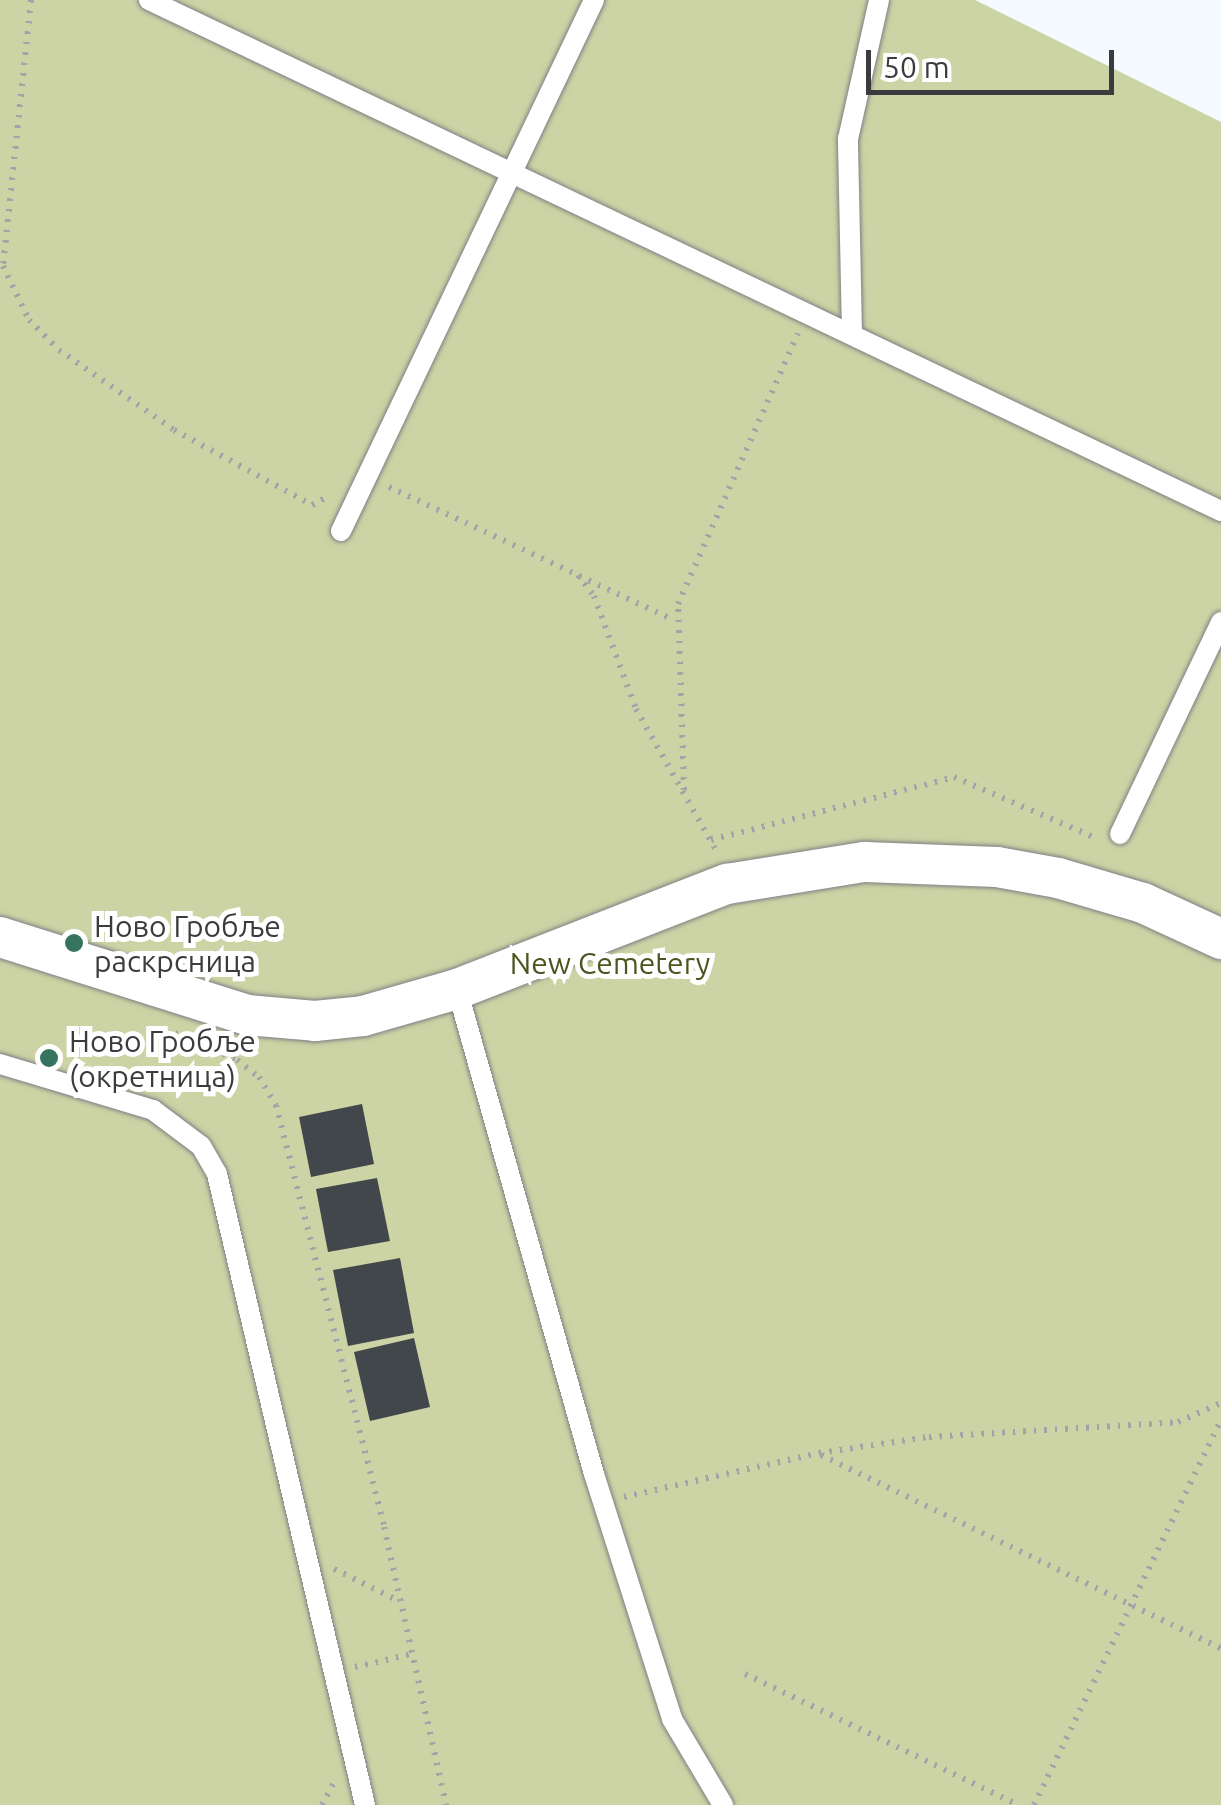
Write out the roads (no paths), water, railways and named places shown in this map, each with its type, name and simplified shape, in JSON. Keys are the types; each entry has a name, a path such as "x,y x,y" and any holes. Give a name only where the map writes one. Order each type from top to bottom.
{"street":[{"path":"0,938 284,1021 364,1016 456,989 727,884 865,862 997,866 1143,903 1221,940"}],"lane":[{"path":"149,0 1221,512"},
{"path":"342,531 594,0"},
{"path":"852,334 848,138 879,0"},
{"path":"1120,834 1221,622"},
{"path":"456,989 604,1502 672,1719 723,1805"},
{"path":"0,1064 153,1110 201,1146 217,1174 365,1805"}],"place":[{"name":"Ново Гробље раскрсница","path":"74,943"},
{"name":"Ново Гробље (окретница)","path":"49,1058"}],"park label":[{"name":"New Cemetery","path":"610,963"}]}
